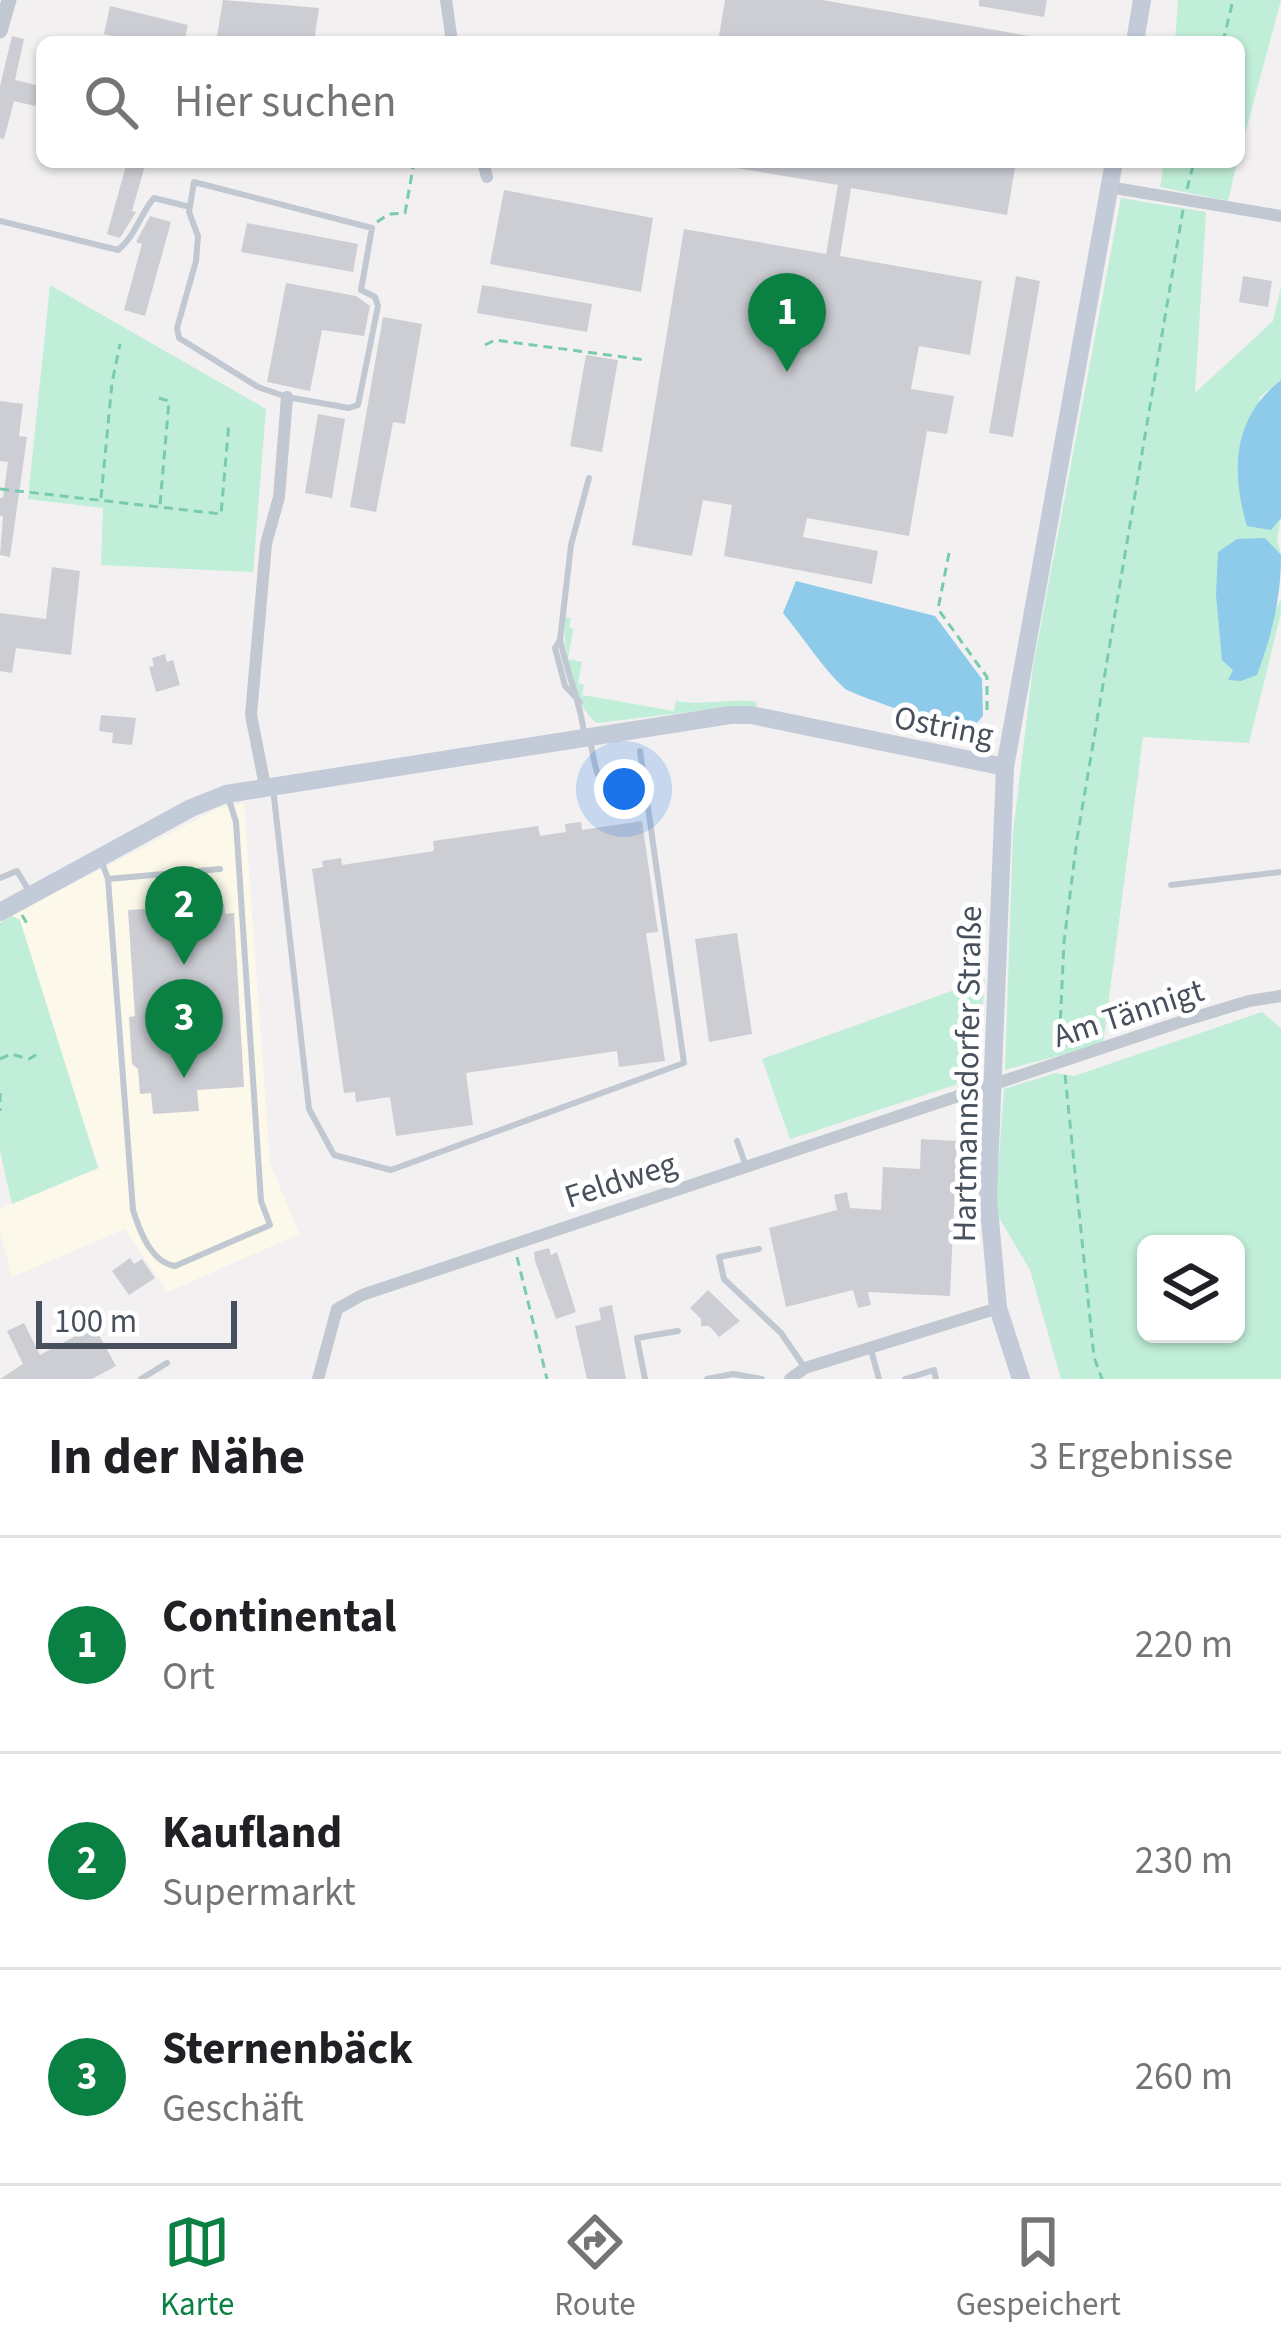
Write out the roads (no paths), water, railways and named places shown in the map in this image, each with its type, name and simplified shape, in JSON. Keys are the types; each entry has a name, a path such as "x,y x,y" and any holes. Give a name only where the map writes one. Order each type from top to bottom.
{"main road":[{"path":"1136,36 1142,0"},
{"name":"Ostring","path":"0,912 191,808 226,794 587,735 751,716 1005,767 1113,168"},
{"name":"Hartmannsdorfer Straße","path":"1005,767 988,1198 998,1308 1021,1379"}],"street":[{"path":"0,31 9,0"},
{"path":"446,0 451,36"},
{"path":"1109,187 1281,216"},
{"path":"269,785 251,715 266,544 279,497 287,397"},
{"name":"Am Tännigt","path":"992,1084 1250,1001 1281,996"},
{"name":"Feldweg","path":"318,1379 338,1309 362,1295 992,1084"},
{"path":"790,1379 805,1368 998,1308"}],"lane":[{"path":"194,182 372,228 361,290 375,297 378,305 358,405 349,408 287,397 258,387 179,338 177,328 196,261 198,236 190,207 194,182"},
{"path":"0,221 118,250 130,241 138,218 154,198 190,207"},
{"path":"589,478 569,561 560,640 555,648 558,669 570,695 580,702 600,781 623,794 645,790"},
{"path":"269,785 309,1109 334,1155 391,1170 684,1063 640,751"},
{"path":"100,857 108,879 133,1210 140,1234 162,1263 175,1266 270,1225 261,1201 236,822 226,794"},
{"path":"108,879 220,869"},
{"path":"0,878 17,871 31,894"},
{"path":"1171,886 1281,872"},
{"path":"737,1141 746,1166"},
{"path":"759,1249 719,1257 724,1279 781,1333 805,1368"},
{"path":"645,1379 637,1338 678,1330"},
{"path":"870,1347 879,1379"},
{"path":"141,1379 167,1363"},
{"path":"905,1379 934,1370 936,1379"},
{"path":"706,1379 733,1374 762,1379"}],"water":[{"path":"1281,380 1281,518 1271,530 1247,526 1238,466 1244,429 1253,411"},
{"path":"1265,538 1281,555 1271,631 1257,675 1228,680 1233,670 1222,660 1218,552 1237,539"},
{"path":"796,581 935,616 982,679 983,716 970,730 844,688 783,613"}],"place":[{"name":"Continental","path":"787,372"},
{"name":"Kaufland","path":"184,965"},
{"name":"Sternenbäck","path":"184,1078"}]}
